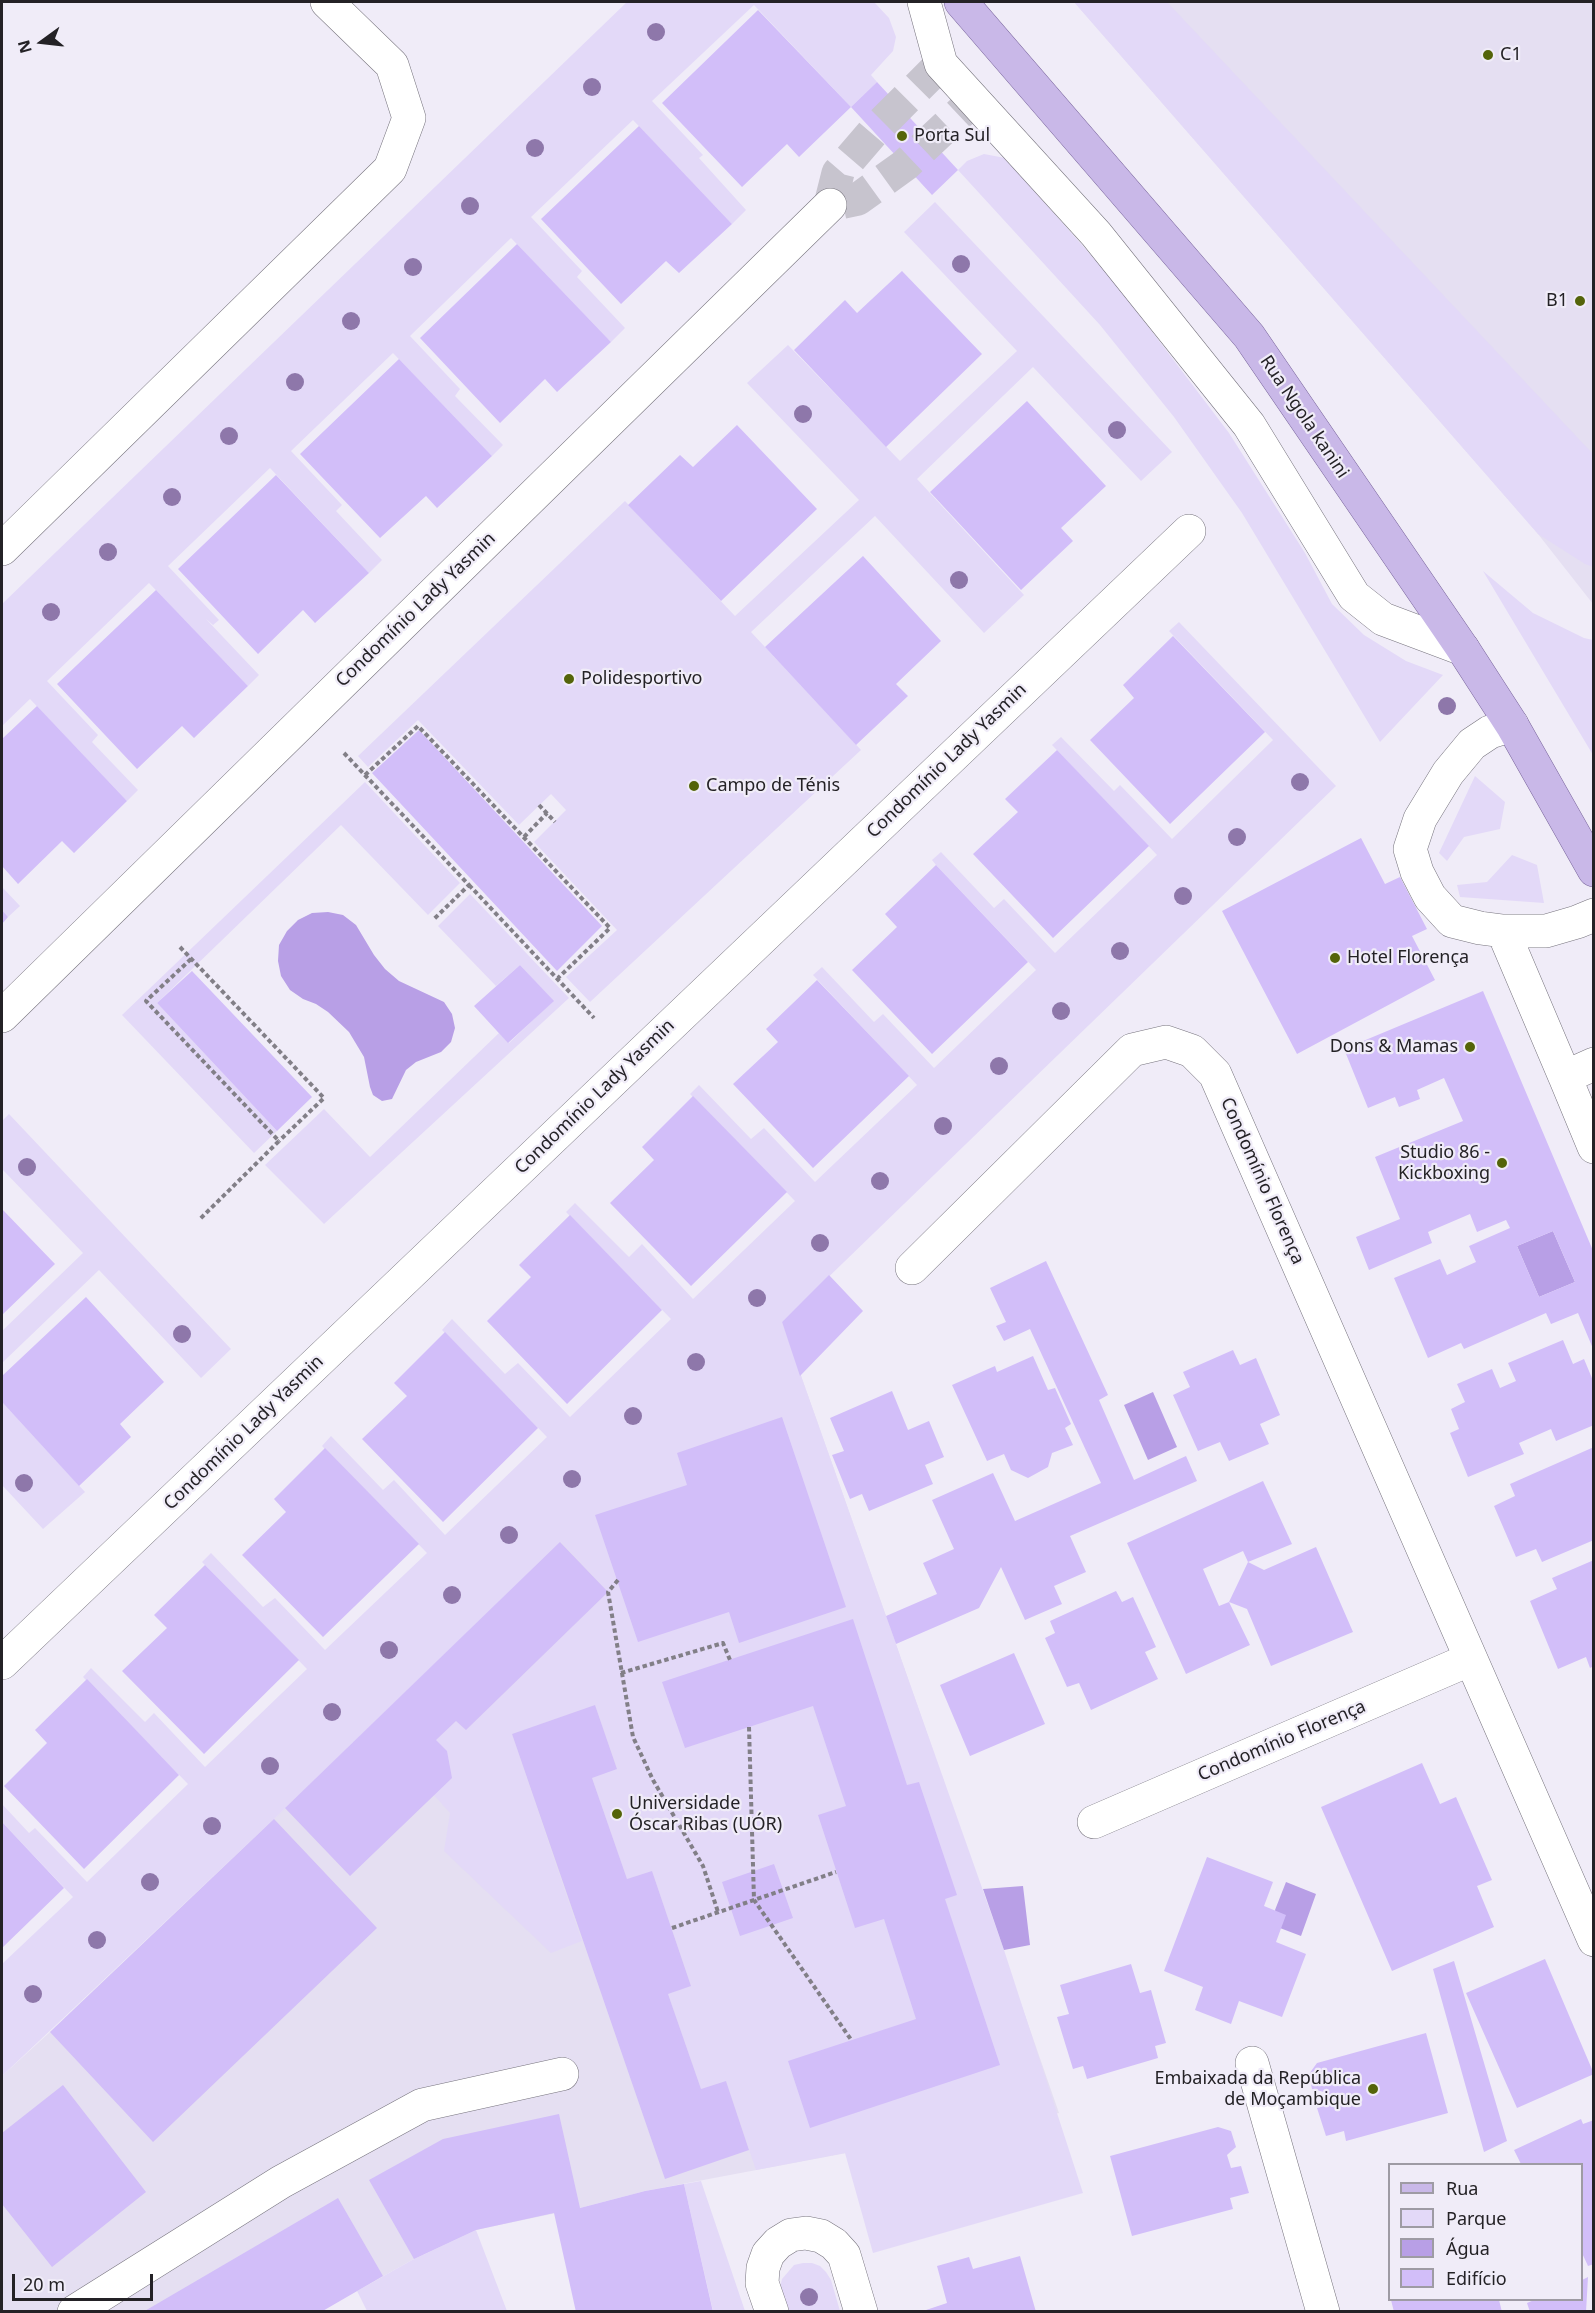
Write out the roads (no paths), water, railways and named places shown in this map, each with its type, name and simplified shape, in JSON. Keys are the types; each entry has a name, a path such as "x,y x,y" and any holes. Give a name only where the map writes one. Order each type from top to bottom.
{"main road":[{"name":"Rua Ngola kanini","path":"961,2 1249,336 1463,649 1512,725 1593,870"}],"lane":[{"path":"2,549 390,169 409,118 392,65 327,2"},
{"path":"924,2 941,64 1096,234 1249,425 1354,596 1383,619 1463,649"},
{"name":"Condomínio Lady Yasmin","path":"2,1016 830,205"},
{"name":"Condomínio Lady Yasmin","path":"2,1663 1189,531"},
{"path":"1512,725 1490,732 1472,744 1448,773 1420,819 1410,849 1417,872 1430,897 1452,921 1480,928 1503,931 1546,930 1577,922 1593,915"},
{"path":"1503,931 1579,1070 1593,1147"},
{"name":"Condomínio Florença","path":"912,1268 1132,1050 1166,1042 1192,1050 1215,1074 1593,1940"},
{"name":"Condomínio Florença","path":"1094,1822 1471,1659"},
{"path":"1252,2063 1323,2312"},
{"path":"74,2312 281,2182 422,2105 562,2074"},
{"path":"772,2312 762,2283 763,2268 768,2254 778,2243 791,2235 806,2233 821,2236 834,2244 844,2255 861,2312"}],"water":[{"path":"328,912 343,915 356,925 374,955 399,981 444,1002 452,1014 455,1028 451,1042 441,1052 416,1062 406,1070 392,1099 382,1101 373,1095 364,1057 349,1032 328,1012 290,990 281,976 278,961 279,945 287,931 298,920 312,913"},
{"path":"1553,1231 1575,1282 1539,1297 1517,1246"},
{"path":"1153,1392 1177,1447 1148,1460 1124,1405"},
{"path":"1286,1882 1316,1894 1301,1936 1280,1928 1275,1910"},
{"path":"1023,1886 1030,1945 1004,1950 983,1889"}],"tunnel":[{"path":"941,64 874,131 838,173 830,205 858,199 905,165 974,100"}],"place":[{"name":"C1","path":"1488,55"},
{"name":"Porta Sul","path":"902,136"},
{"name":"B1","path":"1580,301"},
{"name":"Polidesportivo","path":"569,679"},
{"name":"Campo de Ténis","path":"694,786"},
{"name":"Hotel Florença","path":"1335,958"},
{"name":"Dons & Mamas","path":"1470,1047"},
{"name":"Studio 86 - Kickboxing","path":"1502,1163"},
{"name":"Universidade Óscar Ribas (UÓR)","path":"617,1814"},
{"name":"Embaixada da República de Moçambique","path":"1373,2089"}]}
